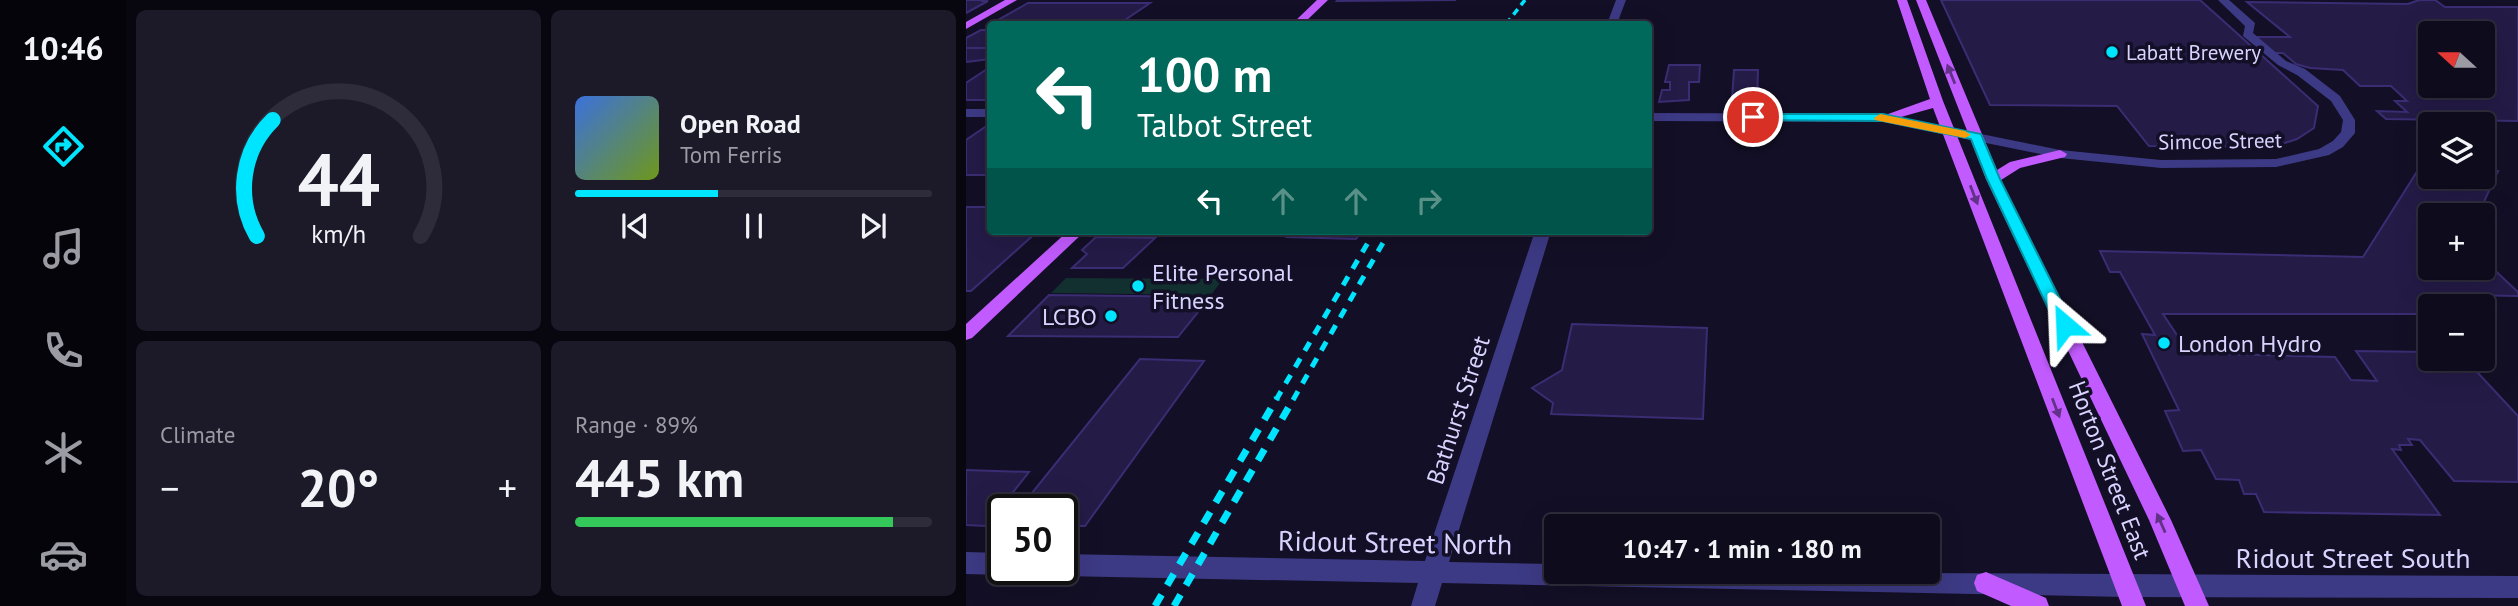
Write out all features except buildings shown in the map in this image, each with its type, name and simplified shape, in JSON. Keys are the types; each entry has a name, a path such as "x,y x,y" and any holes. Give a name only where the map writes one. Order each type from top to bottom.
{"main road":[{"path":"966,26 1013,0"},
{"path":"1300,21 1323,0"},
{"name":"Horton Street East","path":"1902,0 1937,102 2129,596"},
{"name":"Horton Street East","path":"1921,0 1993,179 2160,520 2192,596"},
{"path":"1883,118 1918,110 1937,102"},
{"path":"1993,179 2015,165 2060,155"},
{"path":"966,334 1073,235"},
{"path":"1986,583 2037,606"}],"street":[{"path":"1613,21 1621,0"},
{"name":"Simcoe Street","path":"1652,117 1883,118 2060,155 2161,164 2276,163 2324,152 2344,139 2348,133 2349,120 2336,99 2301,72 2282,63 2247,34 2251,25 2223,0"},
{"path":"966,113 987,113"},
{"name":"Bathurst Street","path":"1423,606 1542,235"},
{"path":"966,563 987,564"},
{"name":"Ridout Street North","path":"1078,565 1986,583 2129,596 2192,596"},
{"name":"Ridout Street South","path":"2192,596 2518,587"}],"green space":[{"name":"Elite Personal Fitness","path":"1066,278 1223,279 1211,295 1051,293"}],"railway":[{"path":"1508,21 1525,0"},
{"path":"1276,400 1372,235"},
{"path":"1293,400 1387,235"},
{"path":"1155,606 1277,398"},
{"path":"1174,606 1294,398"}],"slow traffic":[{"path":"1880,118 1965,135"}],"place":[{"name":"Labatt Brewery","path":"2112,52"},
{"name":"Elite Personal Fitness","path":"1138,286"},
{"name":"LCBO","path":"1111,316"},
{"name":"London Hydro","path":"2164,343"}],"route":[{"path":"1753,117 1883,118 1976,137 1993,179 2065,325"}]}
